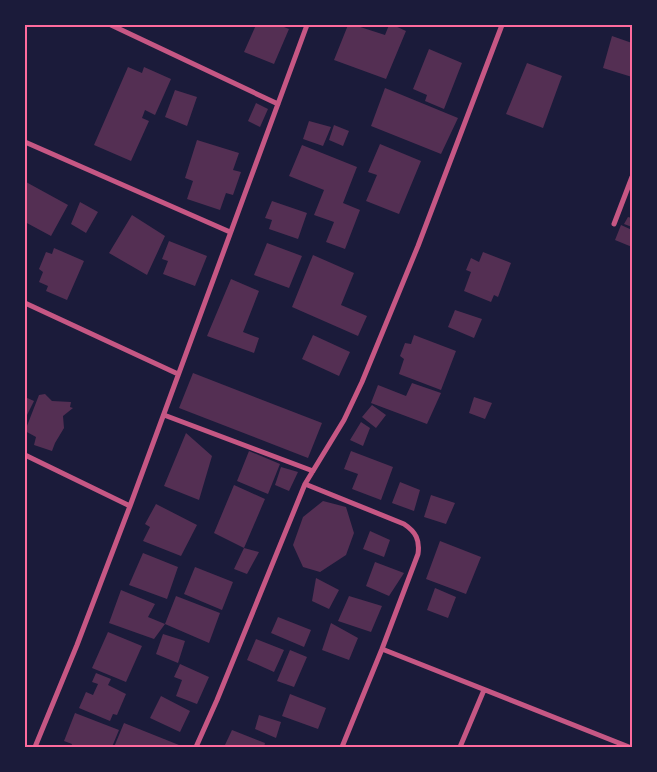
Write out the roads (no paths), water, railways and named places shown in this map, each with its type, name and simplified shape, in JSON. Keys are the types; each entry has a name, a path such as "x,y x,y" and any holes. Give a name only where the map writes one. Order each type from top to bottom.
{"street":[{"path":"111,25 278,104"},
{"path":"35,747 77,645 130,506 307,25"},
{"path":"196,747 218,700 305,484 344,420 362,382 418,246 502,25"},
{"path":"25,142 230,232"},
{"path":"614,224 632,177"},
{"path":"25,302 178,374"},
{"path":"164,415 312,471"},
{"path":"25,454 130,506"},
{"path":"305,484 404,524 414,530 419,545 418,554 382,649 342,747"},
{"path":"382,649 629,747"},
{"path":"460,747 484,690"},
{"path":"606,747 610,740"}]}
